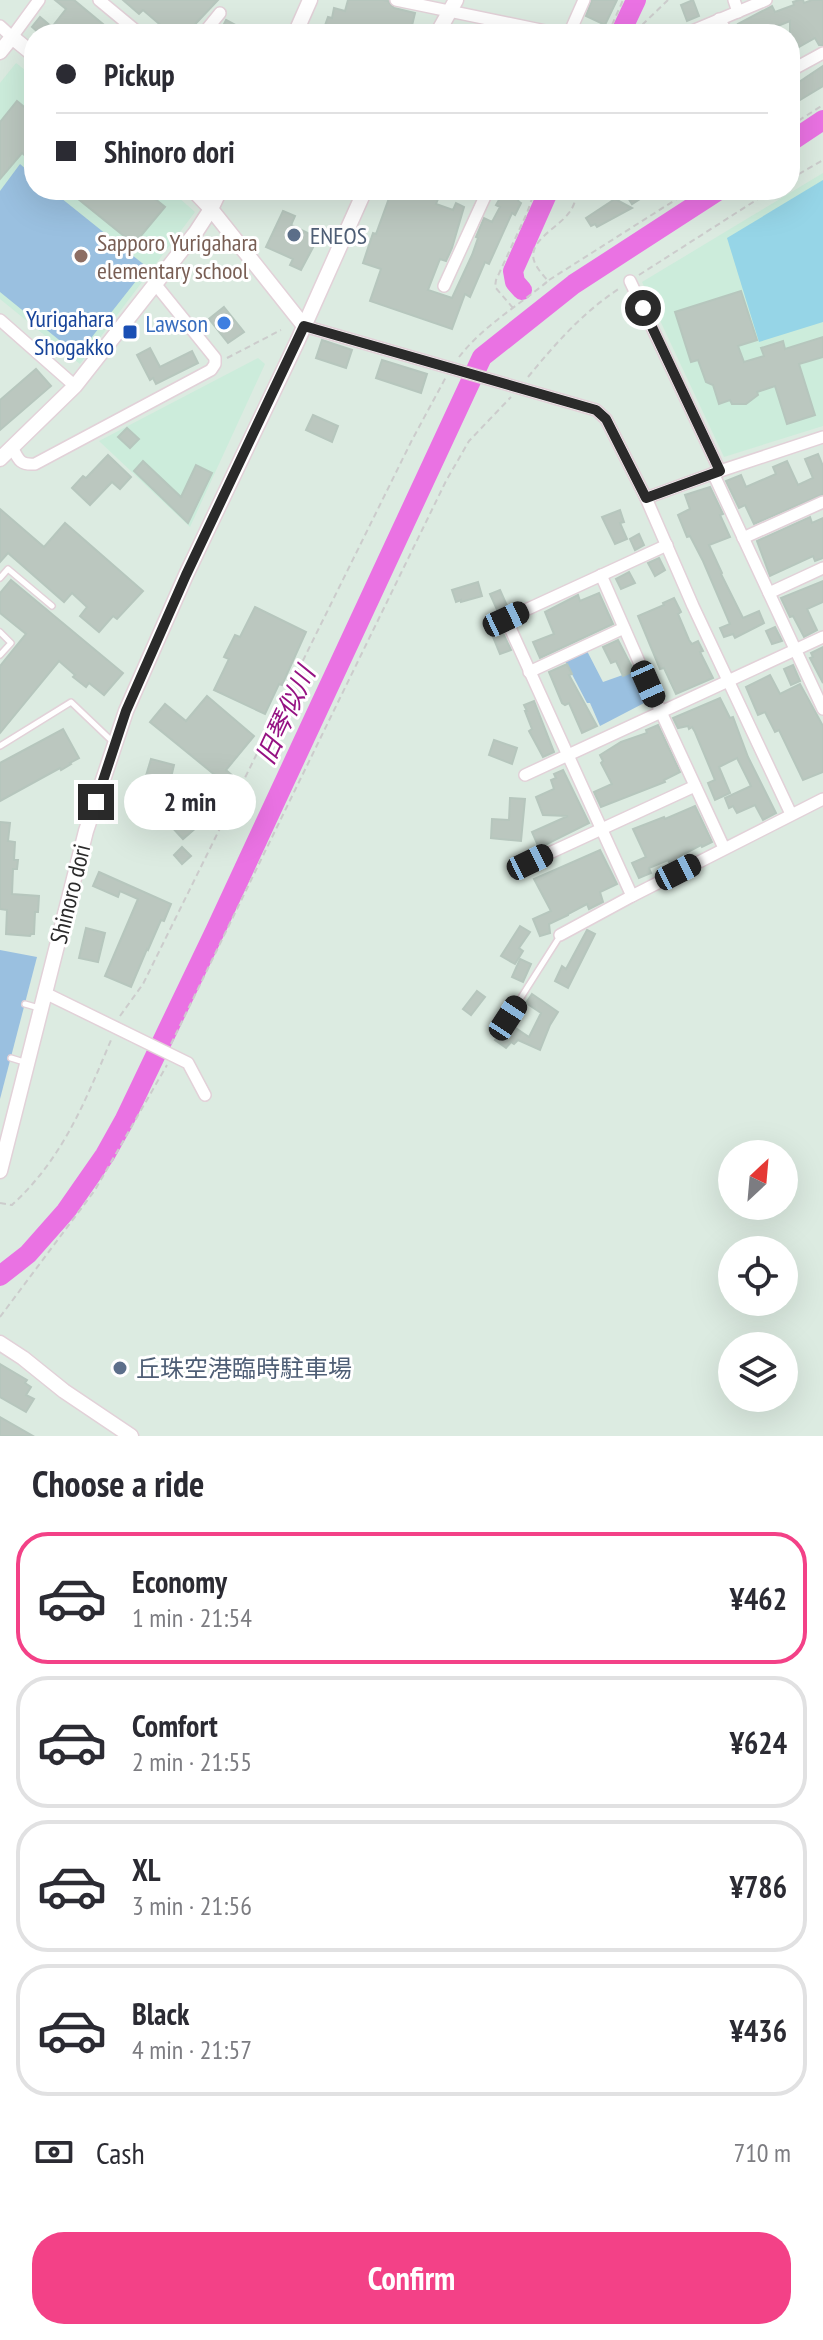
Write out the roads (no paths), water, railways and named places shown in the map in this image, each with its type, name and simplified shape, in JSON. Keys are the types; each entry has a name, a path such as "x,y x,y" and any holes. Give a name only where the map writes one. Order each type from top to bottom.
{"street":[{"path":"0,52 39,0"},
{"path":"99,0 128,24"},
{"path":"299,24 310,0"},
{"path":"396,0 453,5 523,24"},
{"path":"573,24 584,0"},
{"path":"708,24 736,6 766,0"},
{"path":"443,24 453,5"},
{"path":"211,24 220,13"},
{"path":"719,19 722,24"},
{"path":"0,26 24,47"},
{"path":"800,66 823,53"},
{"path":"202,200 304,326 458,366 512,390 596,410 606,419 646,498 791,814"},
{"path":"0,459 75,386 156,285 215,200"},
{"name":"Shinoro dori","path":"0,1171 86,831 126,711 361,200"},
{"path":"444,286 483,200"},
{"path":"630,281 743,538 823,709"},
{"path":"13,449 19,462 35,464 211,370 215,358 156,285"},
{"path":"0,320 75,386"},
{"path":"646,498 823,437"},
{"path":"743,538 823,502"},
{"path":"632,896 506,619 667,545"},
{"path":"769,593 823,568"},
{"path":"601,575 724,848"},
{"path":"529,672 624,628"},
{"path":"525,775 823,637"},
{"path":"530,862 695,786"},
{"path":"560,935 823,799"},
{"path":"43,1001 119,1029 188,1063 205,1095"},
{"path":"0,1343 131,1436"}],"lane":[{"path":"0,578 8,569 52,606"},
{"path":"0,632 11,643 0,655"},
{"path":"0,746 71,702 115,744"},
{"path":"508,1018 560,935"},
{"path":"25,1004 43,1001"},
{"path":"11,1058 29,1063"}],"waterway":[{"name":"旧琴似川","path":"625,24 636,0"},
{"path":"800,135 823,120"},
{"name":"旧琴似川","path":"522,290 515,282 513,271 545,200"},
{"name":"旧琴似川","path":"0,1276 28,1254 66,1211 105,1155 124,1121 482,357 574,284 704,200"}],"place":[{"name":"ENEOS","path":"294,235"},
{"name":"Sapporo Yurigahara elementary school","path":"81,256"},
{"name":"Lawson","path":"224,323"},
{"name":"Yurigahara Shogakko","path":"130,332"},
{"name":"丘珠空港臨時駐車場","path":"120,1368"}]}
